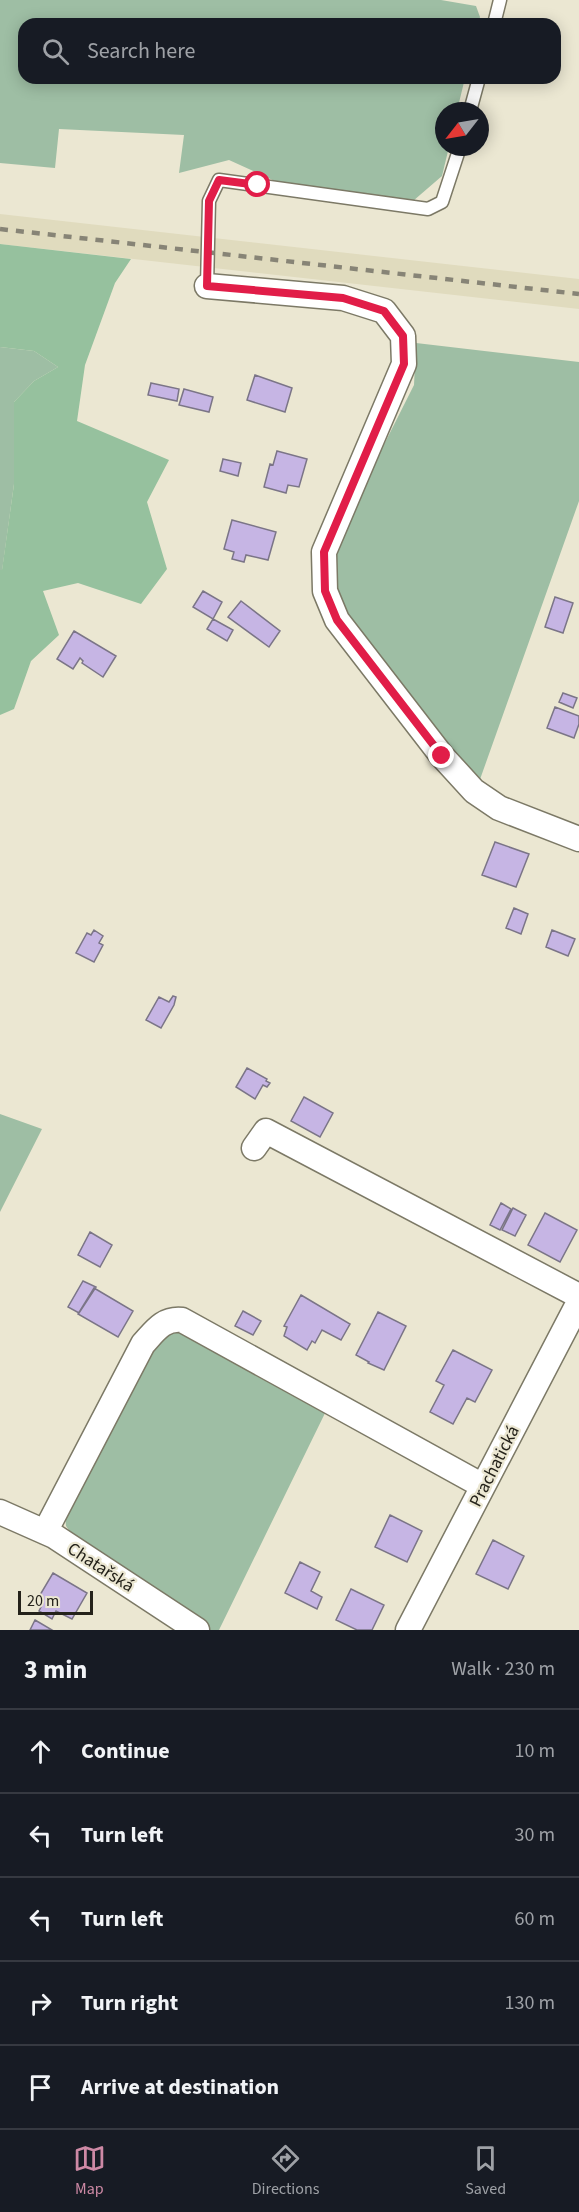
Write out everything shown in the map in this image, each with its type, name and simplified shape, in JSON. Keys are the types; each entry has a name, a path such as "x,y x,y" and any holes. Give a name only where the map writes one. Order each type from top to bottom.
{"street":[{"path":"207,286 343,298 384,311 403,336 404,364 324,552 325,591 337,620 442,756 474,790 499,808 579,839"},
{"path":"254,1148 266,1131 579,1296"},
{"name":"Prachatická","path":"408,1630 579,1302"},
{"path":"45,1532 143,1344 163,1322 172,1319 182,1320 483,1486"},
{"name":"Chatařská","path":"0,1512 45,1532 197,1630"}],"lane":[{"path":"496,18 500,0"},
{"path":"472,102 477,84"},
{"path":"207,286 209,201 219,180 428,209 442,202 457,156"}],"shaded area":[{"path":"0,214 579,279 579,309 0,244"}],"green space":[{"path":"0,0 441,0 476,6 480,18 18,18 18,84 464,84 459,102 435,102 435,156 447,156 442,176 413,201 299,192 229,160 179,173 184,135 59,129 55,168 0,163"},
{"path":"0,244 131,259 115,283 85,365 77,421 169,460 147,502 167,569 141,604 78,583 43,591 59,635 31,661 14,709 0,715 0,570 2,570 14,484 14,402 34,381 58,367 34,351 0,347"},
{"path":"416,343 579,362 579,501 478,785 342,612 333,583 333,546 414,385"},
{"path":"0,347 34,351 58,367 34,381 14,402 14,484 2,571 0,570"},
{"path":"0,1114 42,1129 0,1212"},
{"path":"182,1330 328,1407 219,1630 210,1630 73,1536 66,1526 65,1514 160,1336"}],"building":[{"path":"255,375 292,388 285,412 247,400"},
{"path":"151,383 179,389 177,401 148,395"},
{"path":"184,389 213,397 209,412 179,405"},
{"path":"277,451 307,459 299,487 288,485 286,493 264,487 270,464 273,465"},
{"path":"223,459 241,463 238,476 220,471"},
{"path":"232,520 276,532 268,560 246,555 244,562 232,559 234,552 224,549"},
{"path":"203,591 222,602 213,619 193,607"},
{"path":"555,597 573,603 563,633 545,627"},
{"path":"241,601 280,631 269,647 228,617"},
{"path":"213,619 233,630 227,641 207,629"},
{"path":"74,631 116,656 103,677 82,663 80,658 73,669 57,659"},
{"path":"563,693 577,698 573,708 559,702"},
{"path":"555,707 579,716 574,738 547,728"},
{"path":"495,842 529,854 516,887 482,875"},
{"path":"514,908 528,914 521,934 506,928"},
{"path":"94,930 103,936 99,943 103,945 94,962 76,953 87,933 91,935"},
{"path":"552,930 575,939 568,956 546,947"},
{"path":"173,996 176,997 174,1005 161,1028 146,1020 159,997 169,1002"},
{"path":"247,1068 270,1083 267,1087 263,1085 255,1099 236,1087"},
{"path":"304,1097 333,1113 320,1137 291,1121"},
{"path":"501,1203 511,1209 500,1230 490,1225"},
{"path":"513,1208 526,1215 515,1236 502,1230"},
{"path":"545,1213 577,1230 560,1262 528,1245"},
{"path":"90,1232 112,1245 100,1267 78,1255"},
{"path":"83,1281 96,1287 79,1313 68,1307"},
{"path":"94,1288 133,1311 118,1337 78,1314"},
{"path":"301,1295 350,1324 341,1340 322,1330 315,1343 312,1341 307,1350 284,1336 287,1327 284,1326"},
{"path":"243,1311 261,1321 253,1335 235,1326"},
{"path":"378,1312 406,1326 384,1370 356,1355"},
{"path":"453,1350 492,1370 475,1402 467,1398 453,1424 430,1412 444,1385 436,1381"},
{"path":"390,1515 422,1531 407,1562 375,1547"},
{"path":"493,1540 524,1556 508,1589 476,1574"},
{"path":"300,1562 320,1572 311,1591 322,1597 317,1609 285,1593"},
{"path":"53,1573 87,1593 72,1619 56,1611 52,1619 39,1611 43,1603 37,1600"},
{"path":"351,1589 384,1605 372,1630 357,1630 336,1620"},
{"path":"35,1620 52,1630 30,1630"}],"railway":[{"path":"0,229 579,294"}],"route":[{"path":"258,185 219,180 209,201 207,286 343,298 384,311 403,336 404,364 324,552 325,591 337,620 442,756"}]}
